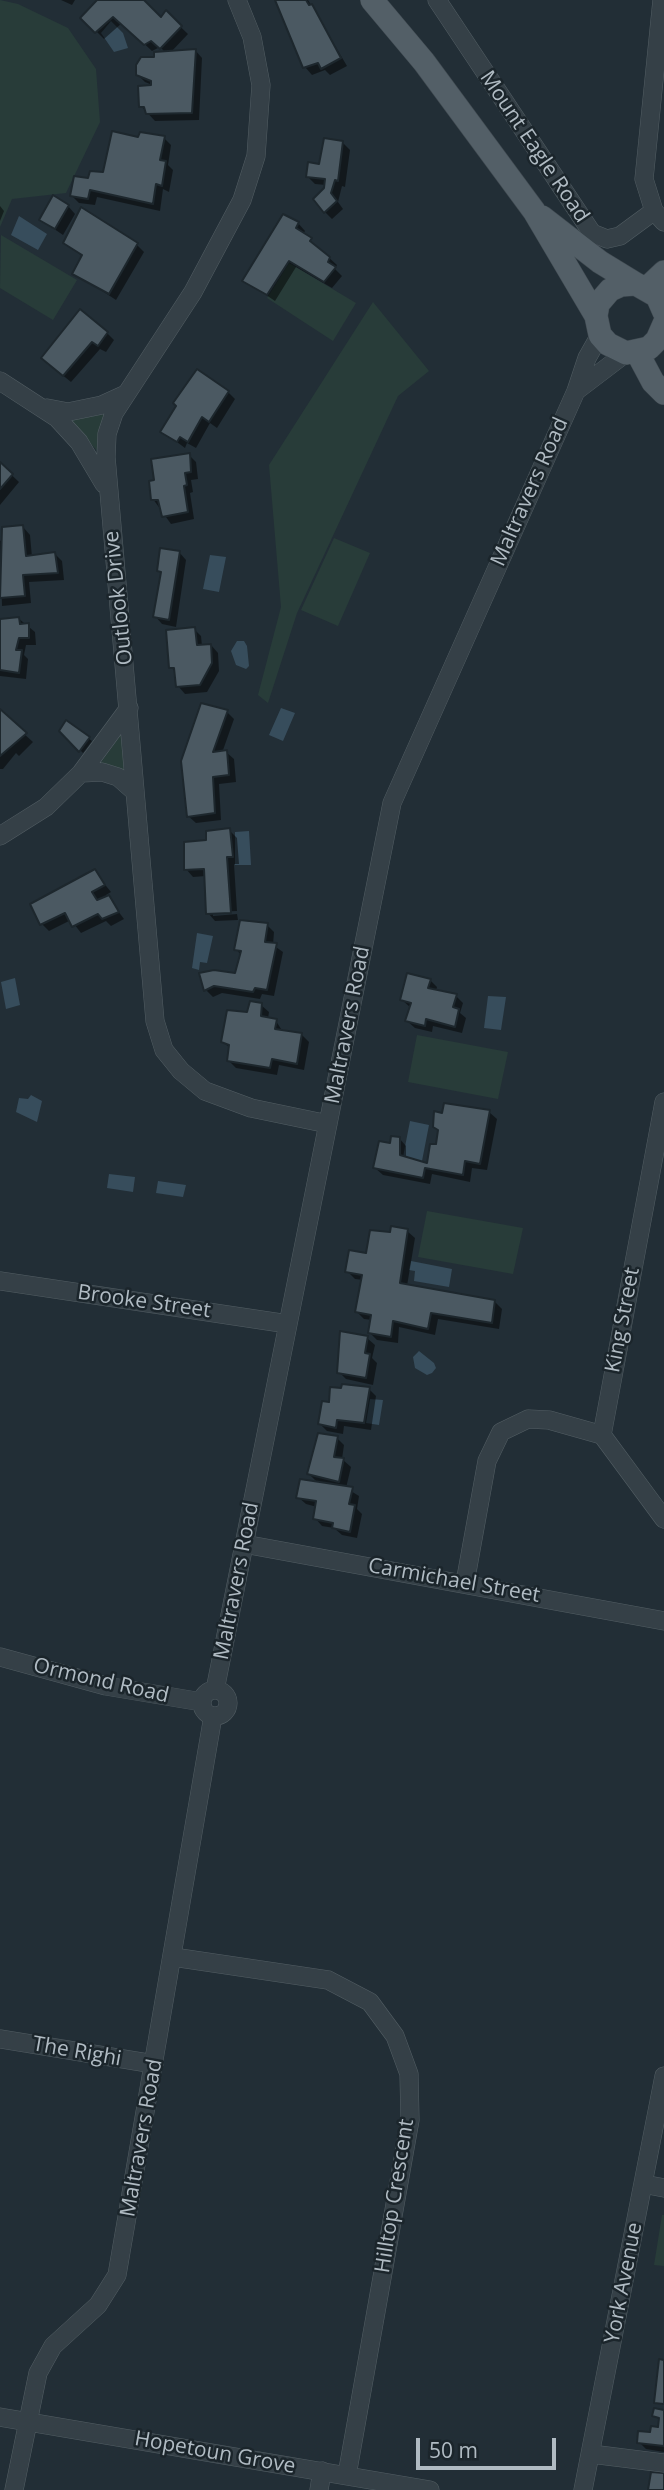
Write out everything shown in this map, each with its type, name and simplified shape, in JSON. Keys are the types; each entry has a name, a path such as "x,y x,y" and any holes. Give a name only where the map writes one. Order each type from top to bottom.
{"main road":[{"path":"372,0 424,62 534,211 608,344 655,337"},
{"path":"534,211 600,262 649,281 657,296 653,382 664,393"},
{"path":"598,326 598,304 610,290 621,285 649,281"}],"street":[{"name":"Outlook Drive","path":"237,0 252,37 261,85 256,156 242,200 193,292 124,395 107,434 109,494 155,1021 164,1050 181,1071 205,1091 223,1100 328,1124"},
{"name":"Mount Eagle Road","path":"437,0 592,233 607,239 620,236 659,216"},
{"path":"659,216 645,179 662,0"},
{"name":"Maltravers Road","path":"14,2490 26,2421 38,2373 53,2346 98,2305 117,2275 173,1957 210,1702 392,803 576,391 598,326"},
{"name":"Maltravers Road","path":"576,391 610,362 655,337"},
{"path":"0,381 43,406 79,442 109,494"},
{"path":"43,406 68,412 102,405 124,395"},
{"path":"0,836 46,807 81,773 129,708"},
{"path":"81,773 102,772 118,777 135,792"},
{"name":"King Street","path":"602,1435 664,1102"},
{"name":"Brooke Street","path":"0,1281 288,1324"},
{"path":"465,1583 487,1461 501,1432 528,1419 549,1420 602,1435 664,1519"},
{"name":"Carmichael Street","path":"244,1544 664,1621"},
{"name":"Ormond Road","path":"0,1657 106,1686 210,1702"},
{"name":"Hilltop Crescent","path":"173,1957 328,1980 370,2002 395,2036 409,2074 410,2120 347,2475"},
{"name":"The Righi","path":"0,2039 154,2064"},
{"name":"York Avenue","path":"583,2490 664,2076"},
{"path":"643,2184 664,2188"},
{"name":"Hopetoun Grove","path":"0,2417 430,2490"},
{"path":"590,2454 664,2463"},
{"path":"319,2490 322,2471"}],"green space":[{"path":"0,0 18,4 68,28 96,69 100,122 66,193 12,199 0,227"},
{"path":"1,235 77,280 53,320 0,288"},
{"path":"289,263 356,303 333,341 267,298"},
{"path":"373,302 429,371 398,396 297,613 268,703 258,695 281,607 269,465"},
{"path":"105,414 99,453 70,420"},
{"path":"334,538 370,553 338,626 301,610"},
{"path":"123,732 128,774 99,765"},
{"path":"417,1035 508,1052 498,1099 408,1082"},
{"path":"427,1211 523,1228 513,1274 418,1257"},
{"path":"664,2215 664,2266 654,2265"}],"water":[{"path":"111,21 123,33 128,48 114,52 101,33"},
{"path":"19,216 47,234 38,250 11,235"},
{"path":"210,555 226,557 219,592 203,589"},
{"path":"237,641 244,641 247,646 249,666 246,669 236,665 231,651"},
{"path":"281,708 295,713 283,741 269,735"},
{"path":"249,831 251,865 235,865 235,832"},
{"path":"197,933 213,936 207,963 200,962 199,970 192,968"},
{"path":"15,978 20,1005 6,1009 1,982"},
{"path":"488,996 506,997 501,1030 484,1028"},
{"path":"31,1095 42,1101 37,1122 16,1112 19,1098 28,1099"},
{"path":"410,1121 429,1125 422,1161 403,1157"},
{"path":"109,1174 135,1177 133,1192 107,1188"},
{"path":"158,1181 186,1185 183,1197 156,1193"},
{"path":"411,1261 452,1269 449,1287 414,1281 415,1271 409,1270"},
{"path":"419,1351 434,1363 436,1368 432,1373 427,1375 415,1368 413,1357"},
{"path":"370,1399 383,1400 379,1425 366,1423"}],"building":[{"path":"97,0 144,0 161,17 166,10 182,26 160,49 151,41 144,45 113,17 95,33 80,18"},
{"path":"275,0 306,0 309,5 312,4 341,58 321,69 318,63 303,68"},
{"path":"196,49 192,113 146,114 144,107 139,107 138,86 151,85 151,81 136,75 136,65 141,57 154,57 154,52"},
{"path":"112,131 138,137 140,132 165,136 160,160 166,161 162,186 156,184 153,204 90,190 88,199 70,196 74,176 88,178 90,171 103,172"},
{"path":"324,138 343,141 338,181 335,180 331,193 337,201 324,213 313,199 324,188 325,179 306,177 308,162 319,164"},
{"path":"53,195 69,205 55,229 39,220"},
{"path":"81,207 138,243 109,294 72,274 82,255 63,243"},
{"path":"283,214 299,222 296,228 312,238 310,241 330,257 328,262 336,267 324,282 289,261 267,295 242,281"},
{"path":"80,309 108,332 98,346 92,342 63,376 41,358"},
{"path":"197,369 229,391 209,422 202,417 188,442 180,437 177,442 160,432 176,406 173,403"},
{"path":"190,453 191,472 185,473 187,485 184,486 188,512 162,517 158,500 151,500 149,481 154,480 151,459"},
{"path":"0,462 13,474 0,489"},
{"path":"23,525 26,556 55,552 58,573 23,575 25,596 0,598 2,527"},
{"path":"160,548 180,551 169,620 153,617 161,572 157,571"},
{"path":"19,617 20,624 29,623 29,638 19,638 16,650 22,650 19,673 0,670 0,619"},
{"path":"195,627 197,645 211,644 212,663 200,685 176,687 174,668 169,668 166,630"},
{"path":"201,703 228,710 213,752 227,750 229,775 213,777 215,813 187,817 181,761"},
{"path":"0,709 27,733 0,756"},
{"path":"66,720 90,737 79,752 59,731"},
{"path":"230,828 233,857 227,857 231,913 206,914 204,869 184,870 184,842 206,840 206,831"},
{"path":"95,869 105,885 92,892 97,900 109,895 119,912 102,919 98,914 72,927 65,913 40,925 30,904"},
{"path":"240,920 268,923 265,942 277,943 267,990 255,988 253,992 214,986 204,991 199,973 214,970 235,973 241,951 234,950"},
{"path":"407,973 431,979 428,988 457,994 453,1007 459,1009 455,1027 426,1019 425,1026 405,1021 411,1003 400,1000"},
{"path":"250,1001 262,1003 261,1016 277,1019 275,1029 302,1033 297,1064 272,1059 270,1068 227,1061 229,1045 221,1042 227,1010 247,1012"},
{"path":"444,1103 490,1110 480,1164 465,1161 463,1175 425,1168 423,1178 373,1168 379,1141 390,1143 391,1136 400,1137 400,1155 427,1163 430,1144 436,1144 438,1130 433,1127 434,1111 442,1113"},
{"path":"391,1226 408,1229 400,1283 495,1300 492,1323 431,1313 428,1329 393,1321 391,1337 368,1333 371,1315 355,1312 362,1275 345,1272 349,1250 366,1253 370,1230 390,1232"},
{"path":"340,1331 368,1336 365,1353 370,1354 366,1378 337,1373"},
{"path":"342,1384 370,1387 364,1423 337,1420 336,1428 318,1424 322,1401 329,1402 330,1387 341,1388"},
{"path":"318,1433 338,1436 334,1457 344,1458 339,1482 307,1474"},
{"path":"300,1479 353,1487 349,1504 355,1505 350,1532 332,1528 333,1523 313,1519 316,1501 296,1498"},
{"path":"659,2359 664,2360 664,2404 654,2403"},
{"path":"654,2408 664,2410 664,2446 637,2443 638,2431 650,2432 651,2426 658,2427 659,2418 652,2416"},
{"path":"651,2472 664,2473 664,2490 648,2490"}]}
